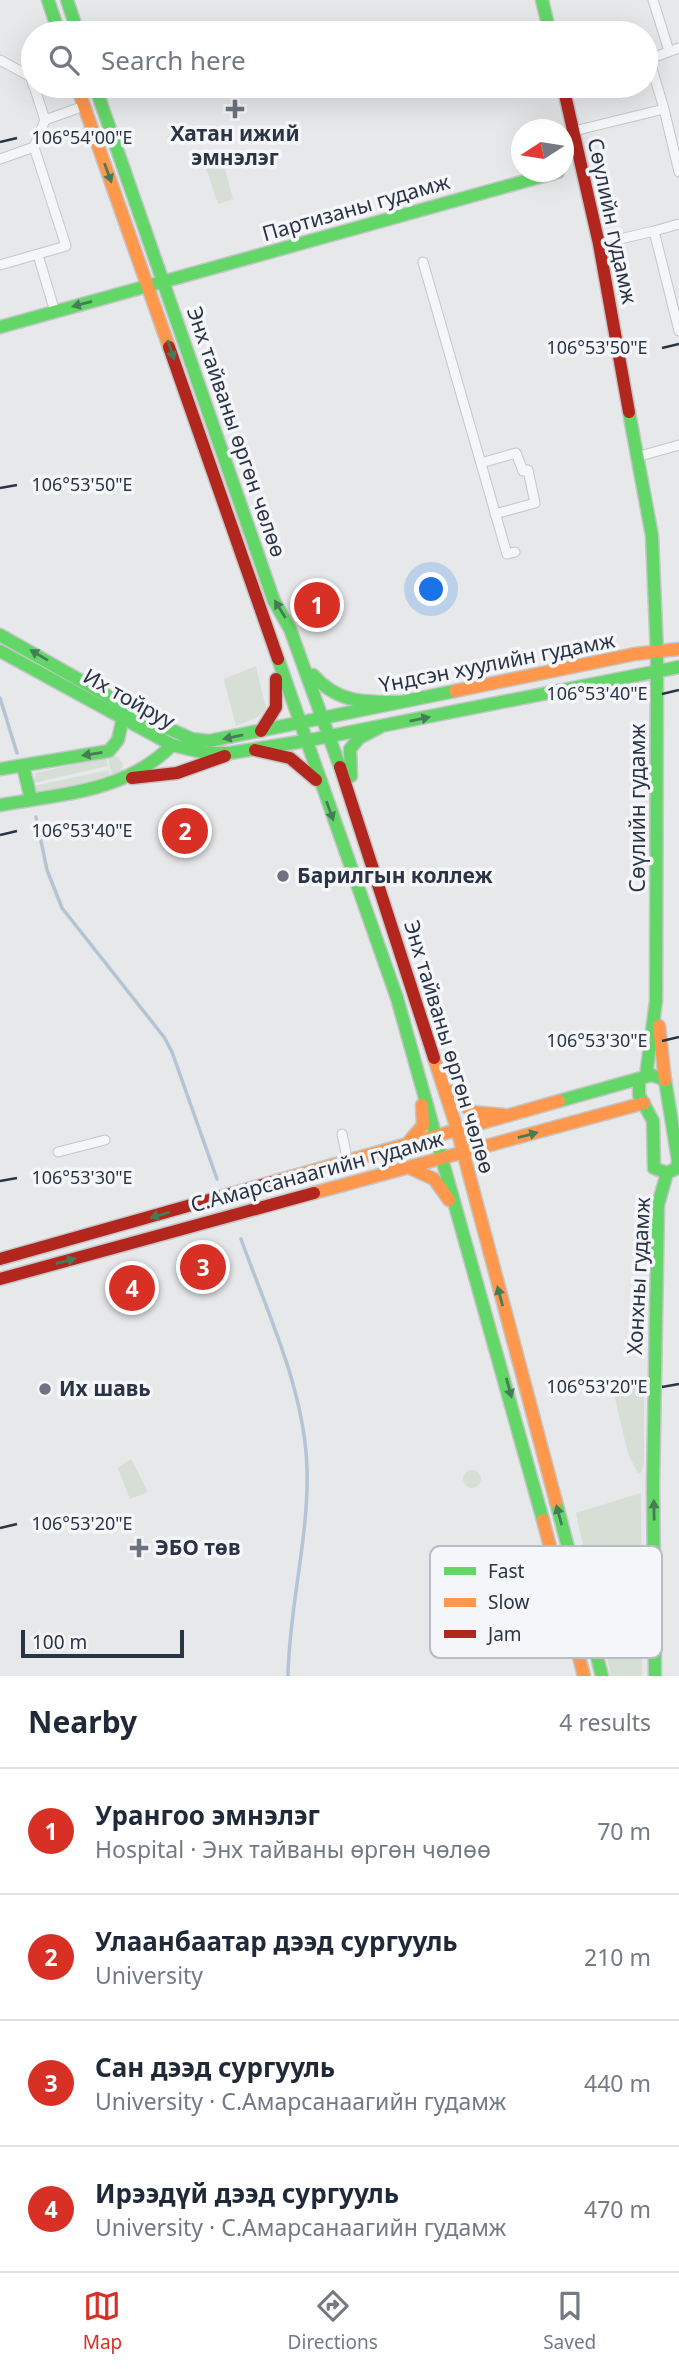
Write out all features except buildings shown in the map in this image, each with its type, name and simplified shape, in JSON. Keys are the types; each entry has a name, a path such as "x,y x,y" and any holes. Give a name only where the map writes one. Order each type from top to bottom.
{"main road":[{"path":"48,0 56,21"},
{"path":"67,0 74,21"},
{"path":"542,0 547,21"},
{"name":"Энх тайваны өргөн чөлөө","path":"81,98 397,998 512,1398 550,1546"},
{"name":"Энх тайваны өргөн чөлөө","path":"99,98 274,601 283,612 303,663 358,817 457,1129 567,1546"},
{"name":"Сөүлийн гудамж","path":"566,98 571,119"},
{"name":"Сөүлийн гудамж","path":"574,131 599,244 652,536 657,654 656,1002 642,1078 636,1090 653,1123 654,1168 674,1170"},
{"path":"574,167 581,165"},
{"name":"Партизаны гудамж","path":"0,327 522,182"},
{"path":"261,608 280,698 277,710 261,731"},
{"name":"Их тойруу","path":"0,635 154,722 192,739 209,741 323,718"},
{"name":"Үндсэн хуулийн гудамж","path":"323,718 635,654 657,654 679,649"},
{"name":"Их тойруу","path":"0,652 172,745 205,753 230,753 329,737"},
{"path":"303,663 324,689 342,700 398,702"},
{"name":"Үндсэн хуулийн гудамж","path":"329,737 679,667"},
{"path":"0,769 109,751 118,740 123,717"},
{"path":"358,817 348,759 350,749 359,738 380,727"},
{"path":"132,778 156,763 172,745"},
{"path":"255,750 290,758 321,785"},
{"path":"0,805 132,778 177,774 230,753"},
{"path":"23,766 31,799"},
{"path":"656,1002 678,1160 674,1170"},
{"path":"407,1144 418,1135 424,1115 412,1048"},
{"path":"642,1078 659,1076 665,1080"},
{"path":"442,1078 455,1099 472,1112 504,1115"},
{"name":"С.Амарсанаагийн гудамж","path":"0,1259 642,1078"},
{"name":"С.Амарсанаагийн гудамж","path":"0,1279 644,1103"},
{"path":"410,1168 431,1175 442,1185 458,1217"},
{"name":"Хонхны гудамж","path":"654,1546 657,1219 674,1170"},
{"name":"Энх тайваны өргөн чөлөө","path":"579,1658 584,1676"},
{"name":"Энх тайваны өргөн чөлөө","path":"597,1658 602,1676"},
{"name":"Хонхны гудамж","path":"655,1658 655,1676"}],"street":[{"path":"653,0 668,51"},
{"path":"658,55 679,48"},
{"path":"0,60 21,73"},
{"path":"658,89 679,172"},
{"path":"1,262 66,246 34,147 45,120 38,98"},
{"path":"45,120 84,106"},
{"path":"574,131 664,109"},
{"path":"0,159 34,147"},
{"path":"599,244 679,224"},
{"path":"654,231 679,331"},
{"path":"38,255 55,312"},
{"path":"423,262 507,554 515,552"},
{"path":"639,456 679,445"},
{"path":"481,463 516,453 523,471 528,470 535,503 495,514"},
{"path":"342,1134 348,1162"},
{"path":"58,1152 106,1140"}],"shaded area":[{"path":"220,151 233,199 218,204 202,156"},
{"path":"256,666 266,708 260,716 236,726 224,679"},
{"path":"108,756 117,756 123,764 122,774 112,780"},
{"path":"106,757 108,766 33,783 36,773"},
{"path":"109,770 110,780 38,793 34,786"},
{"path":"640,1385 644,1395 644,1462 642,1472 638,1473 628,1454 614,1394 624,1387"},
{"path":"131,1459 148,1492 130,1499 118,1468"},
{"path":"472,1470 478,1473 481,1479 478,1485 472,1488 466,1485 463,1479 466,1473"},
{"path":"641,1493 641,1546 583,1546 576,1513"},
{"path":"607,1658 642,1658 642,1676 611,1676"}],"waterway":[{"path":"0,698 17,753"},
{"path":"36,817 47,870 62,908 164,1037 172,1052 217,1179"},
{"path":"241,1239 283,1352 300,1410 305,1439 307,1495 288,1676"}],"traffic: fast":[{"path":"48,0 55,21"},
{"path":"67,0 74,21"},
{"path":"542,0 547,21"},
{"path":"99,98 274,601 290,629 340,767"},
{"path":"0,327 522,182"},
{"path":"629,412 652,536 657,654 656,1001 646,1076"},
{"path":"0,635 154,722 192,739 209,741 455,691"},
{"path":"0,651 172,745 205,753 230,753 305,741 679,667"},
{"path":"278,659 397,998 543,1520"},
{"path":"313,675 342,696 362,701 398,702"},
{"path":"0,769 109,751 118,740 123,717"},
{"path":"351,776 350,749 359,738 380,727"},
{"path":"0,805 70,794 114,782 154,761 172,745"},
{"path":"23,766 31,799"},
{"path":"559,1101 652,1075 665,1080 678,1160 677,1168 667,1173 654,1168 653,1121 639,1095 639,1080"},
{"path":"654,1546 658,1205 667,1173"},
{"path":"556,1502 568,1546"},
{"path":"597,1658 602,1676"},
{"path":"655,1658 655,1676"}],"traffic: slow":[{"path":"81,98 169,347"},
{"path":"455,691 635,654 679,649"},
{"path":"659,1026 665,1080"},
{"path":"434,1058 457,1129 556,1502"},
{"path":"450,1091 472,1112 504,1115"},
{"path":"280,1180 559,1101"},
{"path":"314,1193 644,1103"},
{"path":"407,1144 423,1125 422,1105"},
{"path":"410,1168 434,1179 449,1200"},
{"path":"543,1520 550,1546"},
{"path":"579,1658 584,1676"}],"traffic: jam":[{"path":"566,98 599,244 629,412"},
{"path":"169,347 278,659"},
{"path":"261,731 276,707 276,679"},
{"path":"255,750 290,758 316,780"},
{"path":"132,778 177,773 225,756"},
{"path":"340,767 434,1058"},
{"path":"0,1259 280,1180"},
{"path":"0,1279 314,1193"}],"place":[{"name":"Хатан ижий эмнэлэг","path":"235,109"},
{"name":"Урангоо эмнэлэг","path":"317,605"},
{"name":"Улаанбаатар дээд сургууль","path":"185,831"},
{"name":"Барилгын коллеж","path":"283,876"},
{"name":"Сан дээд сургууль","path":"203,1267"},
{"name":"Ирээдүй дээд сургууль","path":"132,1288"},
{"name":"Их шавь","path":"45,1389"},
{"name":"ЭБО төв","path":"139,1548"}]}
